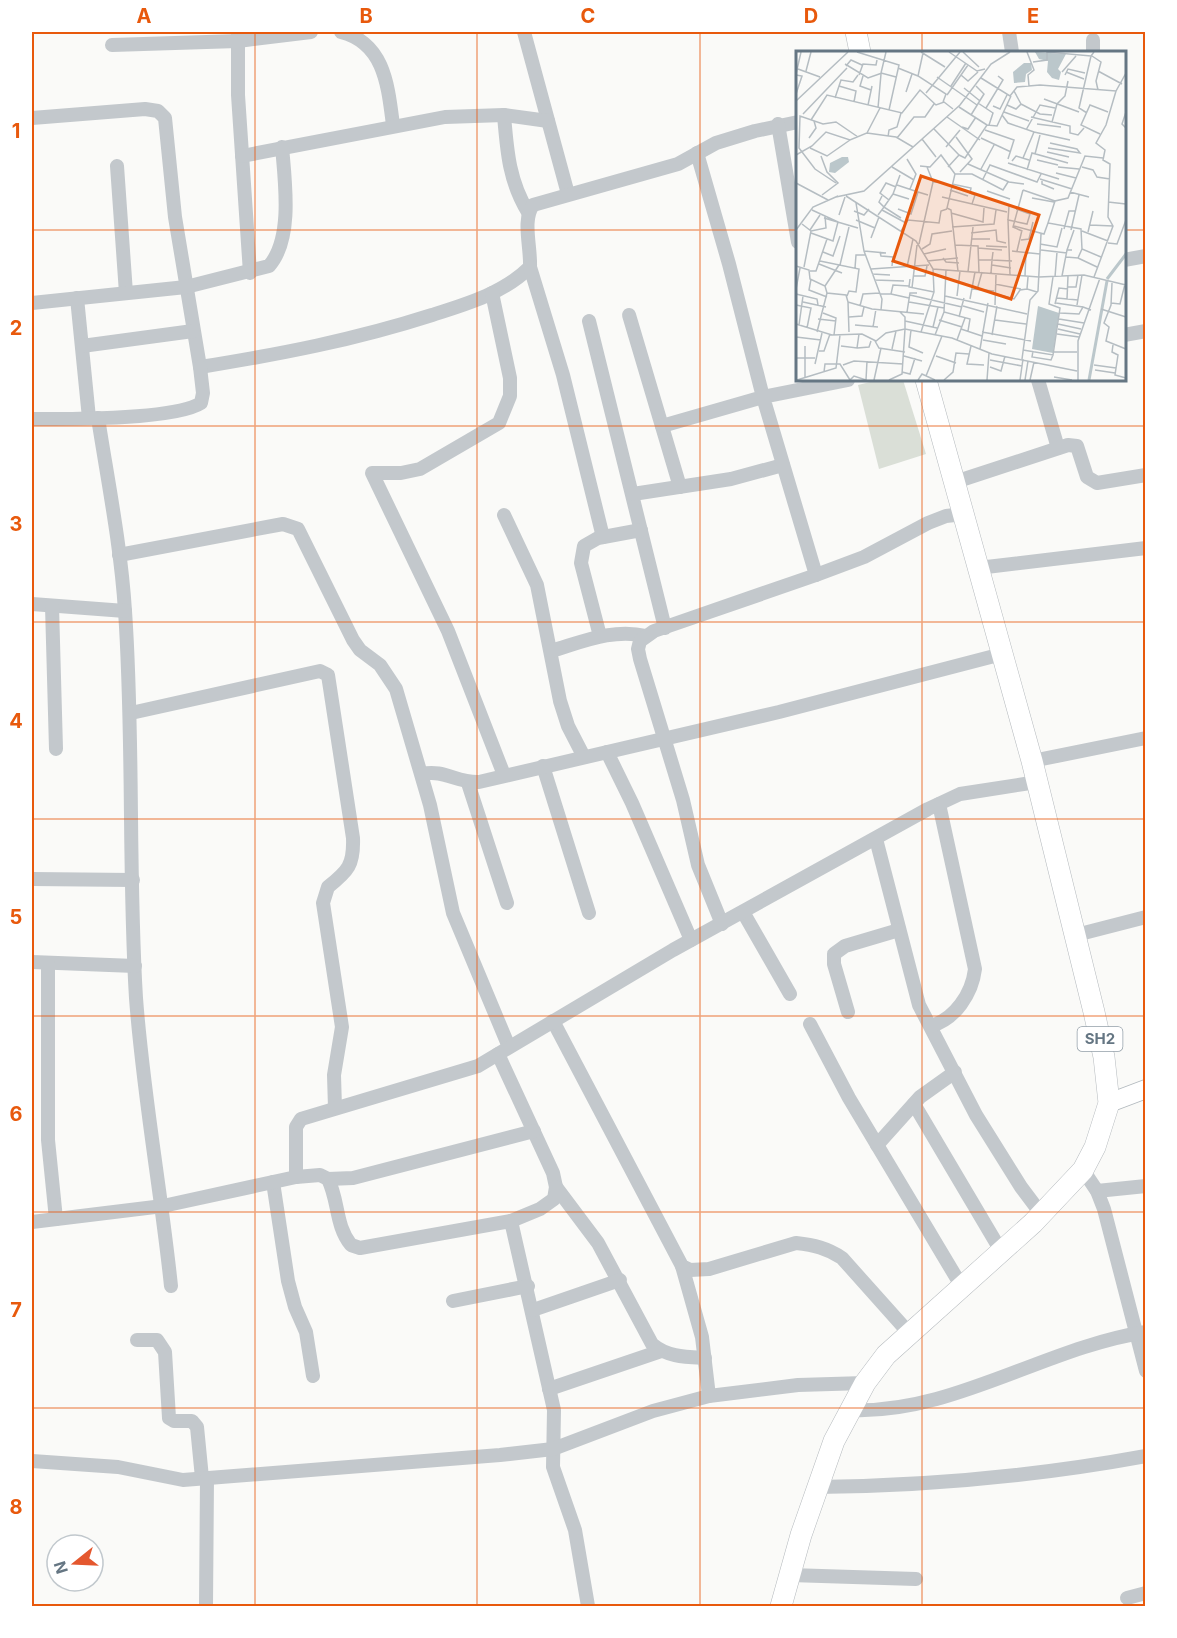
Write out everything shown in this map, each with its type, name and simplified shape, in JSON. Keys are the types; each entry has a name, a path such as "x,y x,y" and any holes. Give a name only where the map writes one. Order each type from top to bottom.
{"main road":[{"path":"856,32 860,51"},
{"name":"SH2","path":"781,1606 817,1487 834,1441 865,1383 886,1355 1042,1215 1083,1170 1095,1148 1109,1103 1104,1057 1035,771 926,381"}],"street":[{"path":"112,45 311,32"},
{"path":"340,32 357,38 385,71 393,125"},
{"path":"524,32 568,194"},
{"path":"1009,32 1012,51"},
{"path":"238,36 238,95 250,273"},
{"path":"32,118 146,109 158,111 165,118 186,287 203,393 201,403 178,412 94,418 32,419"},
{"path":"242,156 393,125 462,115 504,115 548,121"},
{"path":"504,115 510,173 528,212 530,267 563,375 603,537"},
{"path":"528,212 533,205 678,164 716,143 778,124 796,122"},
{"path":"778,124 796,230"},
{"path":"32,303 186,287 269,267 277,257 287,196 282,147"},
{"path":"697,153 729,264 763,397 816,575"},
{"path":"117,166 126,293"},
{"path":"1126,260 1145,261"},
{"path":"200,367 356,339 492,293 519,278 530,267"},
{"path":"492,293 510,378 510,396 499,423 420,469 401,473 372,473 448,631 504,775"},
{"path":"77,298 82,346 119,555 125,611 131,713 135,966 142,1072 163,1206 171,1286"},
{"path":"629,315 680,487"},
{"path":"590,321 664,628"},
{"path":"82,346 193,331"},
{"path":"1126,335 1146,331"},
{"path":"1038,381 1058,448"},
{"path":"662,426 763,397 828,382"},
{"path":"955,482 1068,445 1077,446 1087,477 1097,483 1146,475"},
{"path":"633,494 731,479 783,465"},
{"path":"722,924 698,865 665,738 638,649 640,641 664,628 864,557 946,516 964,514"},
{"path":"504,515 537,585 560,701 568,726 584,757"},
{"path":"119,555 273,525 283,524 298,529 353,640 360,650 380,665 396,689 422,774 453,913 556,1186 584,1221 620,1280 646,1335 661,1352"},
{"path":"600,636 581,554 589,541 641,530"},
{"path":"978,568 1146,548"},
{"path":"32,604 125,611"},
{"path":"52,606 56,749"},
{"path":"551,651 600,636 631,633 646,636"},
{"path":"422,774 441,772 468,783 779,712 1002,654"},
{"path":"131,713 320,671 328,675 354,838 351,862 342,876 327,887 323,903 342,1027 334,1075 334,1108"},
{"path":"296,1177 296,1127 301,1119 456,1074 504,1051 691,940 939,804 1035,771 1146,738"},
{"path":"607,752 632,803 691,940"},
{"path":"543,766 589,913"},
{"path":"468,783 507,903"},
{"path":"933,1029 955,1013 969,988 975,969 939,804"},
{"path":"876,839 915,993 997,1150 1042,1215"},
{"path":"32,879 133,880"},
{"path":"743,912 790,993"},
{"path":"1076,935 1146,917"},
{"path":"849,1012 834,964 834,954 845,946 899,930"},
{"path":"32,962 135,966"},
{"path":"48,963 47,1131 56,1219"},
{"path":"553,1021 682,1266 702,1337 709,1396"},
{"path":"810,1024 877,1145 962,1287"},
{"path":"877,1145 914,1104 955,1072"},
{"path":"1109,1103 1146,1089"},
{"path":"914,1104 1001,1251"},
{"path":"328,1179 360,1176 534,1131"},
{"path":"1083,1170 1097,1191 1111,1232 1141,1333 1146,1371"},
{"path":"32,1222 163,1206 296,1177 320,1174 328,1179 337,1199 339,1225 351,1245 360,1248 511,1221 534,1212 554,1199 556,1186"},
{"path":"273,1182 288,1281 295,1307 306,1332 313,1376"},
{"path":"1097,1191 1146,1186"},
{"path":"511,1221 528,1286 554,1410 553,1467 575,1530 588,1606"},
{"path":"682,1266 699,1271 795,1243 812,1244 828,1249 842,1258 909,1333"},
{"path":"533,1310 620,1280"},
{"path":"453,1301 528,1286"},
{"path":"850,1410 885,1411 913,1405 1045,1360 1141,1333"},
{"path":"137,1340 157,1340 162,1344 165,1352 169,1418 174,1421 192,1421 197,1426 205,1478 206,1606"},
{"path":"549,1389 661,1352 705,1358"},
{"path":"32,1461 118,1467 169,1479 396,1465 552,1449 653,1411 709,1396 809,1384 865,1383"},
{"path":"817,1487 938,1483 1146,1456"},
{"path":"790,1575 916,1579"},
{"path":"1127,1598 1146,1593"}],"shaded area":[{"path":"874,381 903,381 926,454 879,469 858,385"}]}
